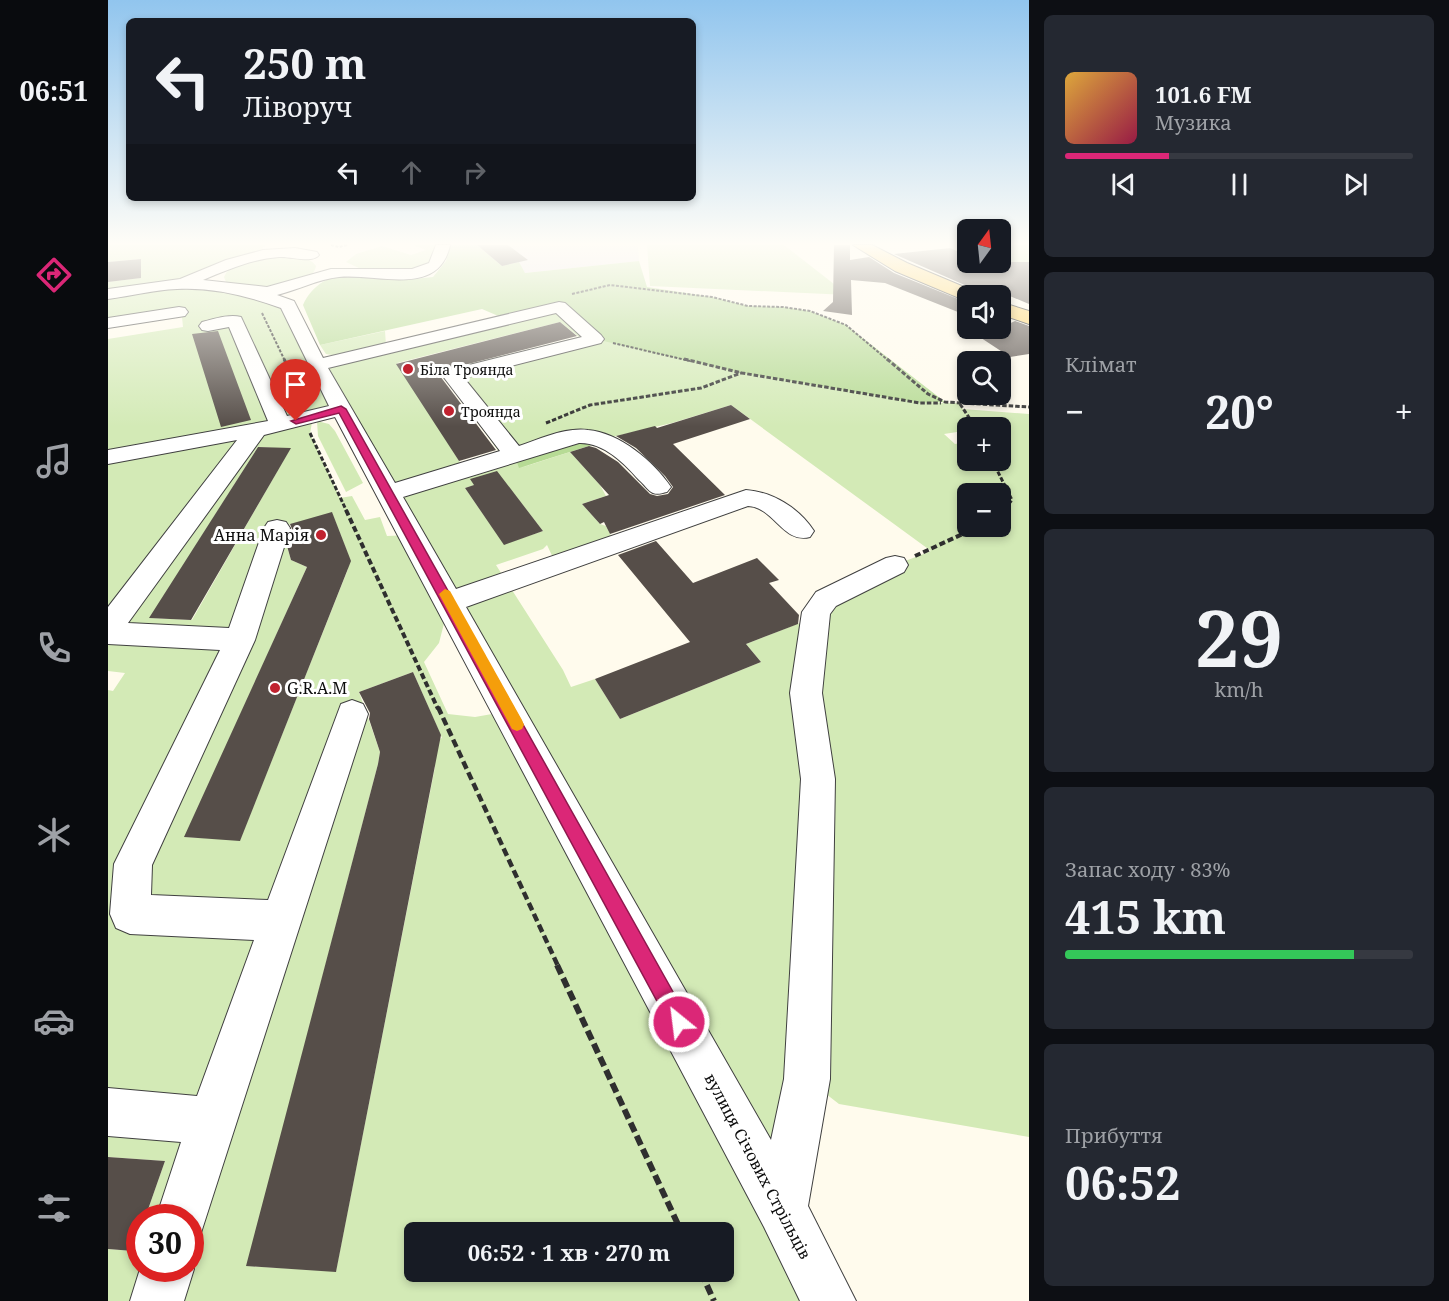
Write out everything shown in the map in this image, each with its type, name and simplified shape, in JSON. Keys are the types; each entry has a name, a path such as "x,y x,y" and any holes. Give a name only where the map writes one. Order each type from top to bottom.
{"main road":[{"path":"1011,311 1029,318"}],"street":[{"name":"вулиця Січових Стрільців","path":"317,306 317,365 327,413 389,494 782,1209 830,1301"},
{"path":"317,365 559,307 595,339"},
{"path":"108,323 179,312"},
{"path":"208,326 235,321 280,425"},
{"path":"514,454 452,375 595,339"},
{"path":"108,457 256,430 327,413"},
{"path":"108,627 256,430"},
{"path":"389,494 514,454 576,437 592,437 633,458 659,487"},
{"path":"449,602 484,589 528,596 555,585 555,564 746,498 768,503 801,531"},
{"path":"277,528 240,640 133,864 130,914 282,921"},
{"path":"782,1209 807,1079 818,779 806,693 816,612 826,599 895,565"},
{"path":"108,589 143,580"},
{"path":"108,633 240,640"},
{"path":"186,1204 212,1121 352,714"},
{"path":"108,1112 212,1121"},
{"path":"157,1301 163,1282"}],"path":[{"path":"320,306 327,413 310,434 677,1222"},
{"path":"747,306 810,311 846,325 928,394 945,402"},
{"path":"595,339 742,373 920,403 957,403"},
{"path":"514,454 547,422 590,405 701,388 742,373"},
{"path":"994,405 1029,407"},
{"path":"895,565 957,537"},
{"path":"705,1282 714,1301"}],"green space":[{"path":"108,306 288,306 319,365 559,307 742,373 920,403 957,403 963,409 1029,414 1029,1137 839,1104 808,1080 782,1209 829,1301 108,1301 108,1249 126,1250 126,1282 204,1282 204,1204 150,1204 165,1161 108,1157 108,690 113,691 125,673 108,671 108,339 183,327 182,317 108,328","holes":["560,322 579,337 441,371 499,452 461,464 397,363","731,405 931,551 895,565 805,621 746,644 761,662 620,719 595,679 571,687 563,670 496,565 543,549 547,545 556,564 615,544 606,526 600,524 582,504 606,496 600,485 570,452 520,468 599,440 672,423","341,409 412,535 387,536 380,517 365,520 352,496 340,498 310,434 313,416","258,447 290,449 192,620 150,618","501,477 543,531 504,544 465,488","332,513 348,554 348,569 240,840 185,837 307,567 291,560 281,527","449,604 509,711 475,717 448,714 424,662 439,643","413,672 442,738 411,751 435,767 336,1271 247,1266 378,764 380,752 359,692"]},
{"path":"303,306 783,307 810,311 846,325 945,402 920,403 742,373 595,339 559,307 503,318 482,309 320,345"},
{"path":"385,331 386,345 338,356 326,354 320,345"},
{"path":"317,421 329,424 335,431 363,483 346,492 318,436"},
{"path":"576,437 599,440 592,445 519,468 514,454"}],"building":[{"path":"829,306 852,306 852,315 823,311"},
{"path":"942,306 957,306 957,312"},
{"path":"1015,321 1029,326 1029,354 1011,357 1011,351 1001,351 983,339 1011,339 1011,323"},
{"name":"Троянда","path":"560,322 577,336 441,371 440,376 496,450 459,461 396,364"},
{"path":"218,331 251,420 221,427 192,334"},
{"path":"731,405 750,419 673,444 725,495 610,534 604,522 600,524 582,504 609,495 570,452 589,446 596,448 618,462 650,494 657,496 668,494 673,487 665,476 636,448 616,436 655,426 657,428"},
{"path":"258,447 291,448 191,620 149,618"},
{"path":"497,471 543,531 504,545 465,488 474,485 470,479"},
{"path":"332,512 351,561 240,841 184,837 307,567 291,560 287,546 292,529 290,524"},
{"path":"656,541 693,583 757,558 779,580 769,583 799,615 798,624 746,644 761,662 620,719 595,679 690,642 618,555"},
{"path":"413,672 441,735 336,1272 246,1266 378,764 380,752 369,719 370,713 359,692"},
{"path":"108,1157 165,1161 150,1204 126,1204 126,1250 108,1249"}],"slow traffic":[{"path":"445,594 517,725"}],"place":[{"name":"Біла Троянда","path":"408,369"},
{"name":"Троянда","path":"449,411"},
{"name":"Анна Марія","path":"321,535"},
{"name":"G.R.A.M","path":"275,688"}],"route":[{"path":"296,421 341,409 679,1022"}]}
